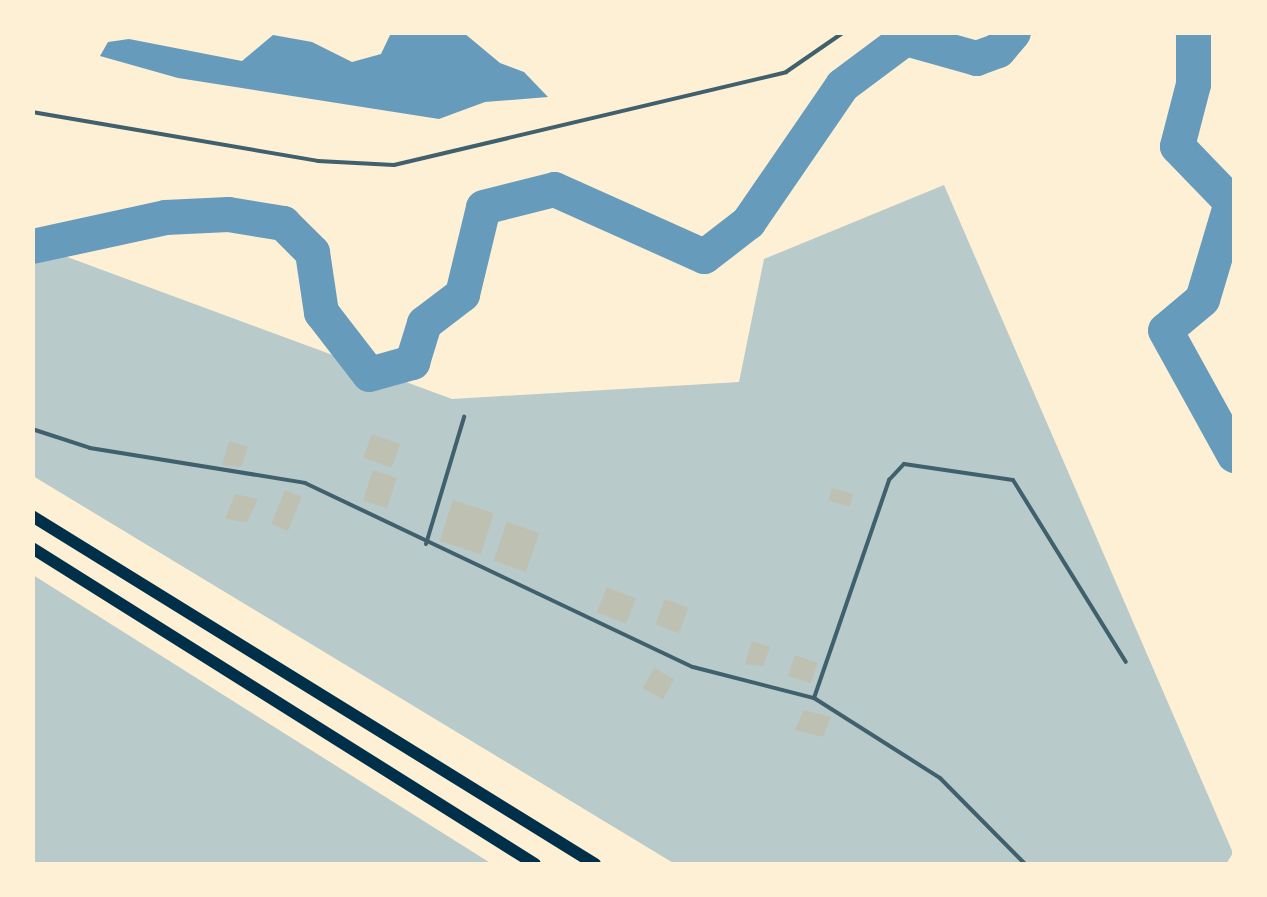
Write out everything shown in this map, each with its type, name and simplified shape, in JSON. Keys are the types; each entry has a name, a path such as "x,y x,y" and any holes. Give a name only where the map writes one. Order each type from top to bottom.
{"main road":[{"path":"32,516 595,864"},
{"path":"32,548 534,864"}],"lane":[{"path":"32,112 318,161 394,165 786,72 844,32"},
{"path":"426,544 464,417"},
{"path":"32,428 125,455 305,483 426,544 694,667 814,698 940,778 1025,864"},
{"path":"814,698 889,480 904,464 1013,480 1126,662"}],"shaded area":[{"path":"944,185 1233,853 1226,864 675,864 33,476 32,244 452,399 739,382 764,259"},
{"path":"33,575 492,864 33,864"}],"water":[{"path":"391,33 464,33 500,63 524,72 548,97 485,102 439,119 178,78 100,56 108,42 129,39 242,61 273,35 312,42 352,62 381,54"}],"building":[{"path":"372,434 400,444 392,468 363,457"},
{"path":"229,441 248,447 241,467 222,465"},
{"path":"373,470 397,478 387,508 363,500"},
{"path":"832,488 853,494 850,507 828,500"},
{"path":"285,490 302,497 288,531 271,524"},
{"path":"235,494 258,499 247,522 225,519"},
{"path":"453,500 494,513 481,554 440,541"},
{"path":"507,522 539,533 526,572 494,561"},
{"path":"607,587 636,599 626,624 597,612"},
{"path":"665,599 688,608 679,633 655,624"},
{"path":"752,641 770,647 763,666 745,664"},
{"path":"795,655 818,663 811,684 788,676"},
{"path":"654,668 674,679 663,699 643,688"},
{"path":"804,710 831,717 823,737 795,730"}],"waterway":[{"path":"32,246 165,217 228,214 283,223 312,252 321,312 369,374 412,362 424,323 462,294 483,207 554,189 704,256 748,222 842,85 905,38 976,58 998,50 1013,32"},
{"path":"1193,32 1193,84 1177,146 1231,202 1202,299 1165,330 1234,455"}]}
